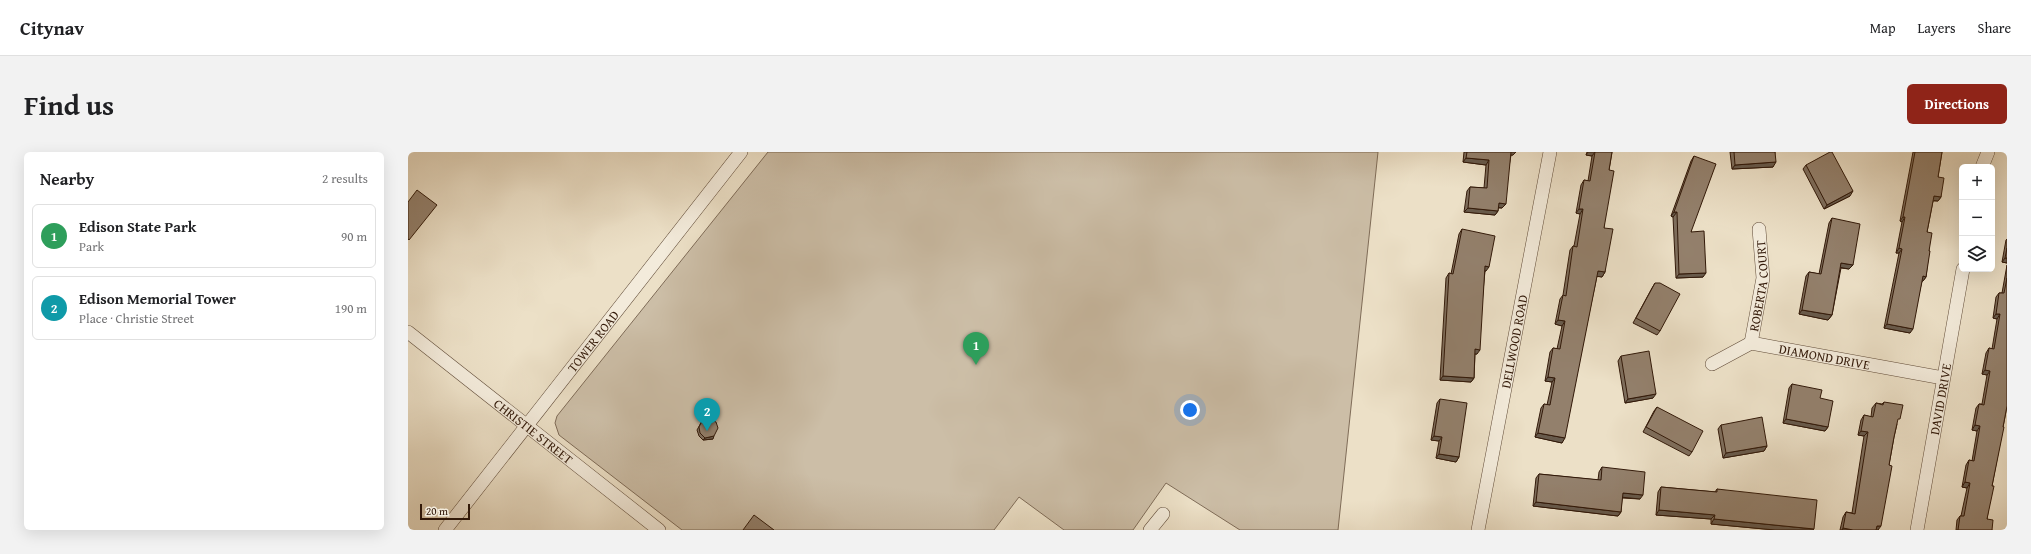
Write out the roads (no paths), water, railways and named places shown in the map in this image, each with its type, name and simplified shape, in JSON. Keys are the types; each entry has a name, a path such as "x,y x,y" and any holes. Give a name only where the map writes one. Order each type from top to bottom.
{"street":[{"name":"TOWER ROAD","path":"445,530 741,152"},
{"name":"DELLWOOD ROAD","path":"1478,530 1550,152"},
{"path":"1983,164 1988,152"},
{"name":"ROBERTA COURT","path":"1751,343 1763,278 1759,229"},
{"name":"DAVID DRIVE","path":"1917,530 1962,272"},
{"name":"CHRISTIE STREET","path":"408,332 659,530"},
{"path":"1712,364 1751,343"},
{"name":"DIAMOND DRIVE","path":"1751,343 1943,378"},
{"path":"1150,530 1162,514"}],"place":[{"name":"Edison State Park","path":"976,365"},
{"name":"Edison Memorial Tower","path":"707,431"}]}
